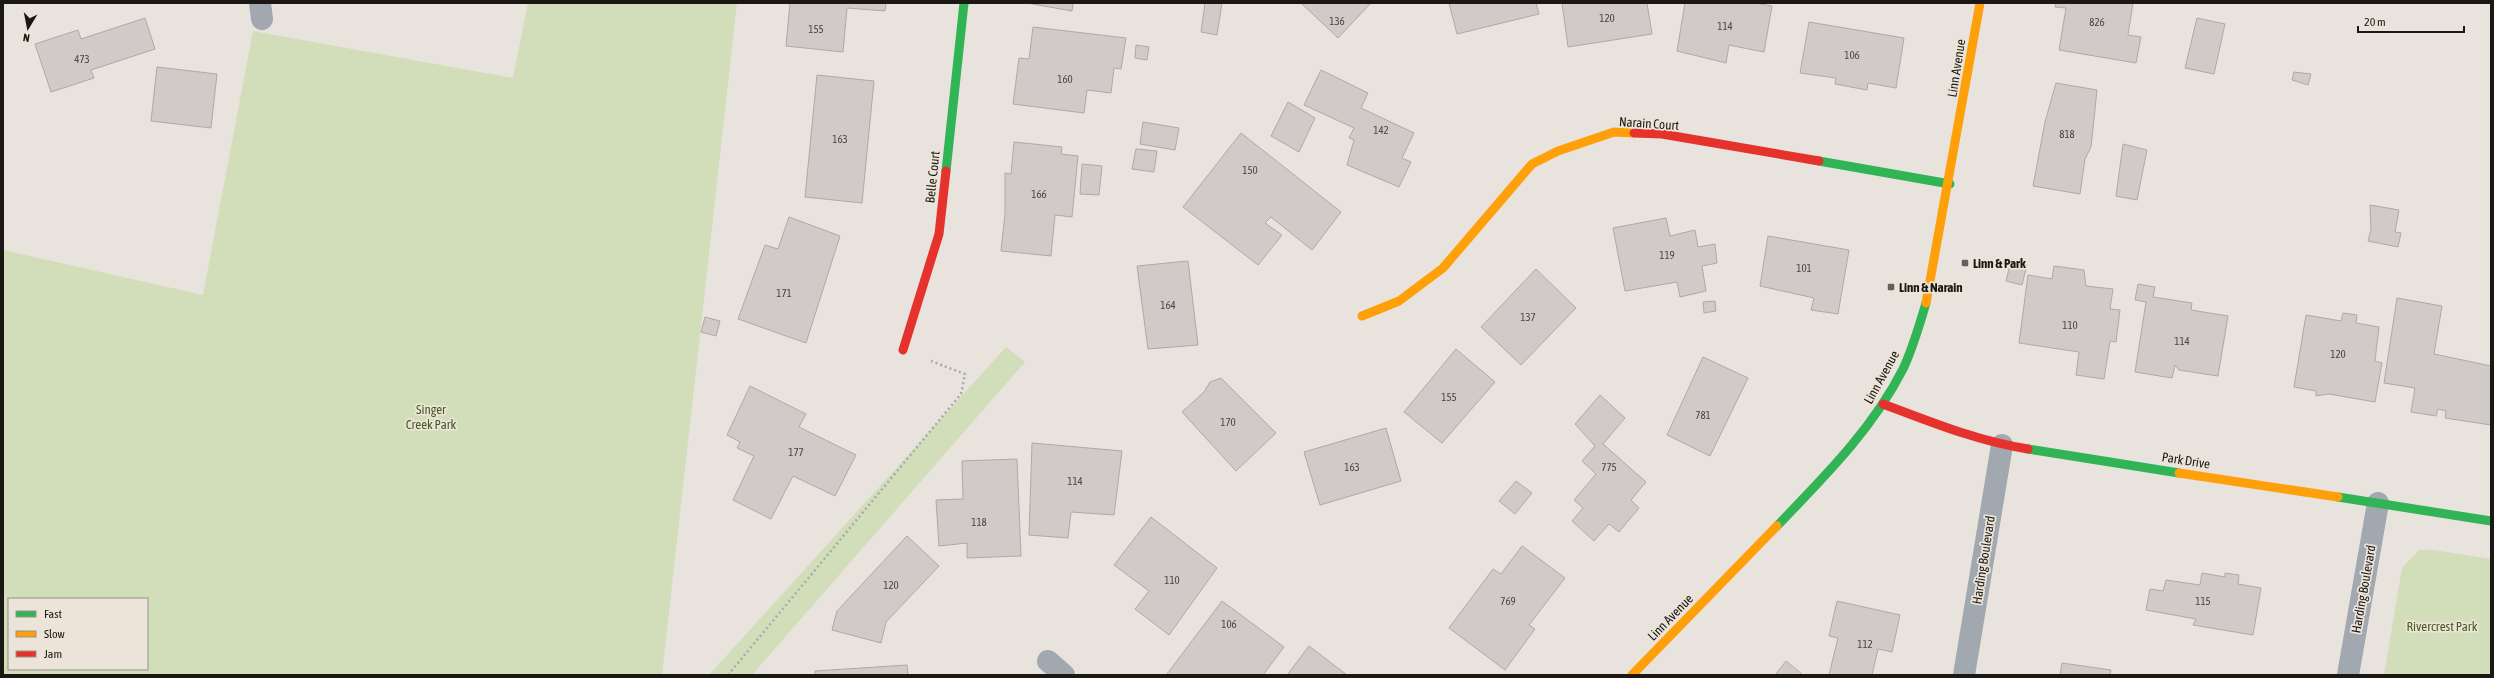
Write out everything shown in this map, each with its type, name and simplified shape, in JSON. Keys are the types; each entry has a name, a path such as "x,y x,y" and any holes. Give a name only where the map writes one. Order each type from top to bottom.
{"street":[{"name":"Belle Court","path":"903,350 939,234 964,3"},
{"name":"Linn Avenue","path":"1632,675 1835,466 1883,404 1903,369 1923,314 1950,184 1980,3"},
{"name":"Narain Court","path":"1362,316 1399,301 1443,268 1532,164 1558,151 1614,132 1662,134 1950,184"},
{"name":"Park Drive","path":"1883,404 1953,431 2002,445 2491,521"},
{"name":"Harding Boulevard","path":"1964,675 2002,445"},
{"name":"Harding Boulevard","path":"2348,675 2378,503"},
{"path":"1048,662 1064,675"}],"path":[{"path":"728,675 961,394 965,374 903,350"}],"green space":[{"name":"Singer Creek Park","path":"528,3 737,3 662,675 3,675 3,250 203,295 253,31 513,78"},
{"path":"1006,347 1025,362 752,675 709,675"},
{"name":"Rivercrest Park","path":"2419,550 2434,550 2491,559 2491,675 2384,675 2402,568"}],"building":[{"path":"790,3 886,3 885,11 847,8 843,52 786,46"},
{"path":"1027,3 1073,3 1072,11"},
{"path":"1205,3 1222,3 1217,35 1201,32"},
{"path":"1301,3 1371,3 1338,38"},
{"path":"1449,3 1536,3 1539,14 1457,34"},
{"path":"1562,3 1647,3 1652,34 1568,47"},
{"path":"1685,3 1755,3 1772,6 1764,52 1729,45 1726,63 1677,51"},
{"path":"2056,3 2133,3 2128,35 2141,37 2136,63 2059,50 2066,8 2055,7"},
{"path":"145,18 155,49 91,70 94,78 51,92 35,44 78,30 81,39"},
{"path":"2197,18 2225,24 2214,74 2185,68"},
{"path":"1809,22 1904,38 1896,88 1868,83 1867,90 1835,84 1836,78 1800,73"},
{"path":"1033,27 1126,38 1121,69 1114,68 1111,93 1087,90 1084,113 1013,104 1019,58 1029,59"},
{"path":"1136,45 1149,47 1147,60 1135,58"},
{"path":"157,67 217,74 211,128 151,121"},
{"path":"1321,70 1368,93 1361,108 1414,133 1402,158 1411,162 1399,187 1347,165 1354,140 1349,138 1354,128 1304,105"},
{"path":"2294,72 2311,74 2308,85 2292,80"},
{"path":"817,75 874,81 862,203 805,197"},
{"path":"2056,83 2097,90 2091,147 2085,159 2080,194 2033,186 2045,122"},
{"path":"1288,102 1315,118 1299,152 1271,136"},
{"path":"1143,122 1179,128 1175,150 1140,144"},
{"path":"1241,133 1341,212 1312,250 1271,217 1265,223 1282,235 1258,265 1183,207"},
{"path":"1014,142 1062,147 1061,154 1078,156 1072,217 1055,215 1051,256 1001,251 1005,214 1005,173 1011,174"},
{"path":"2123,144 2147,150 2137,200 2116,196"},
{"path":"1136,149 1157,151 1154,172 1132,169"},
{"path":"1082,164 1102,166 1099,195 1080,194"},
{"path":"2370,205 2399,210 2395,232 2401,233 2398,247 2368,241 2371,229"},
{"path":"789,217 840,236 806,343 738,319 765,245 778,249"},
{"path":"1666,218 1670,236 1695,230 1698,247 1715,244 1717,263 1702,266 1706,291 1680,297 1677,282 1625,291 1613,228"},
{"path":"1768,236 1849,250 1838,314 1811,310 1814,298 1760,286"},
{"path":"1188,261 1198,345 1148,349 1137,266"},
{"path":"2011,261 2027,265 2022,285 2006,281"},
{"path":"2054,266 2084,270 2086,286 2113,289 2110,309 2120,310 2116,342 2110,341 2104,379 2076,375 2079,352 2019,343 2028,275 2052,279"},
{"path":"1536,269 1576,308 1521,365 1481,327"},
{"path":"2138,284 2155,287 2153,297 2192,303 2191,310 2228,316 2218,376 2179,370 2175,365 2172,378 2135,372 2146,302 2135,300"},
{"path":"2397,298 2442,306 2434,354 2491,366 2491,425 2445,418 2446,411 2438,409 2436,416 2411,412 2415,388 2384,383"},
{"path":"1715,301 1716,311 1704,313 1703,302"},
{"path":"2343,313 2357,315 2356,323 2379,327 2375,361 2382,363 2375,402 2329,394 2316,396 2316,391 2294,387 2306,315 2341,321"},
{"path":"705,317 720,321 716,336 701,332"},
{"path":"1456,349 1495,382 1442,443 1404,412"},
{"path":"1703,357 1748,378 1710,456 1667,435"},
{"path":"1221,378 1276,433 1236,471 1182,412 1204,392 1210,382"},
{"path":"750,386 806,414 799,427 856,455 835,496 793,476 771,519 733,500 754,456 737,448 740,442 727,435"},
{"path":"1600,395 1625,418 1603,444 1646,482 1631,500 1639,508 1619,532 1609,524 1594,541 1572,521 1583,508 1574,500 1596,474 1582,461 1595,446 1575,424"},
{"path":"1386,428 1401,481 1320,505 1304,452"},
{"path":"1032,443 1122,451 1114,515 1071,512 1068,538 1029,535"},
{"path":"1017,459 1021,556 967,558 967,543 939,546 936,500 963,499 962,461"},
{"path":"1516,481 1532,493 1515,514 1499,501"},
{"path":"1151,517 1217,568 1169,635 1135,609 1149,591 1114,565"},
{"path":"907,536 939,566 886,622 881,643 832,630 837,611"},
{"path":"1522,546 1565,578 1529,625 1535,629 1505,670 1449,628 1493,569 1501,574"},
{"path":"2202,573 2225,577 2225,573 2239,575 2238,584 2261,588 2253,635 2193,625 2196,619 2146,610 2150,589 2163,591 2166,580 2200,585"},
{"path":"1222,601 1284,647 1263,675 1167,674"},
{"path":"1837,601 1900,615 1892,652 1878,649 1872,675 1829,675 1838,638 1829,636"},
{"path":"1309,646 1347,675 1287,675"},
{"path":"1786,661 1803,675 1775,675"},
{"path":"2062,663 2111,670 2110,675 2060,675"},
{"path":"907,665 908,675 815,675 815,671"}],"traffic: fast":[{"path":"946,171 964,3"},
{"path":"1819,161 1950,184"},
{"path":"1777,526 1846,452 1877,413 1907,361 1926,303"},
{"path":"2028,449 2179,473"},
{"path":"2338,497 2491,521"}],"traffic: slow":[{"path":"1926,303 1980,3"},
{"path":"1362,316 1399,301 1443,268 1532,164 1558,151 1614,132 1634,133"},
{"path":"2179,473 2338,497"},
{"path":"1632,675 1777,526"}],"traffic: jam":[{"path":"1634,133 1662,134 1819,161"},
{"path":"903,350 939,234 946,171"},
{"path":"1883,404 1972,436 2009,446 2028,449"}],"place":[{"name":"Linn & Park","path":"1965,263"},
{"name":"Linn & Narain","path":"1891,287"}]}
